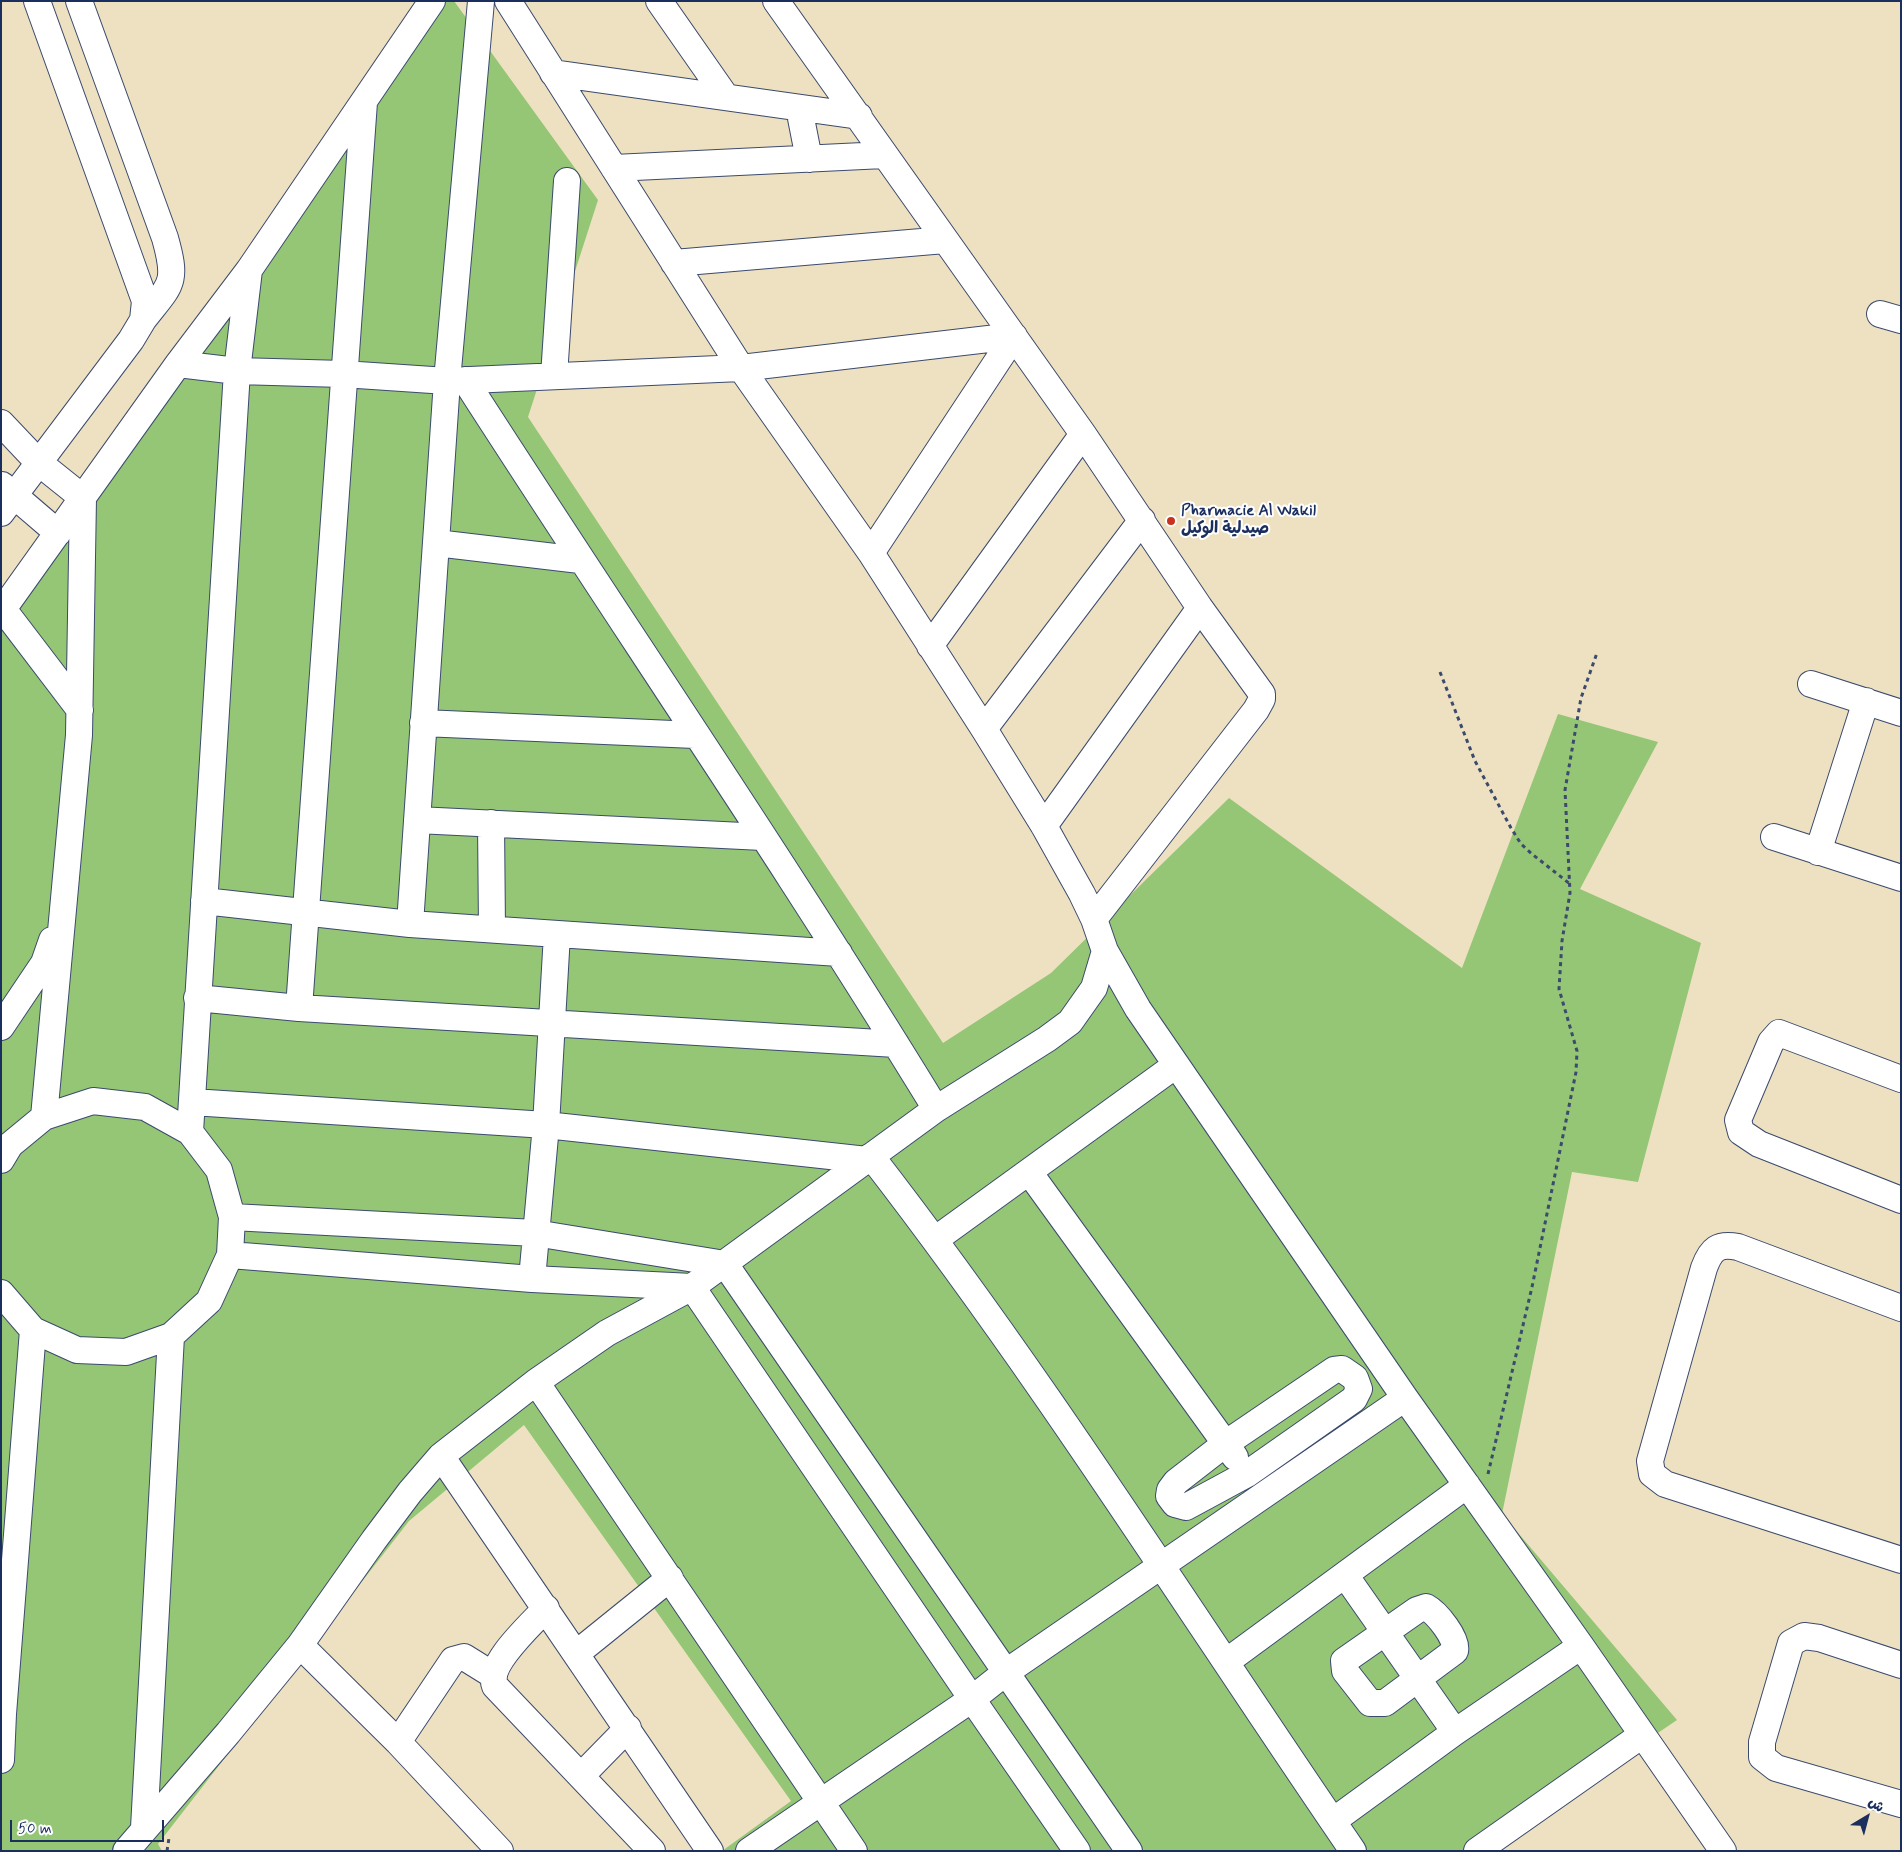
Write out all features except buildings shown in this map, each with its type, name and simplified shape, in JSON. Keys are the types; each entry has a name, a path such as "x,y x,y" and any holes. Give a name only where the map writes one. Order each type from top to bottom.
{"street":[{"path":"37,1 140,282 145,302 143,320"},
{"path":"58,533 5,498 38,462 132,340 143,320 170,286 172,264 166,238 79,1"},
{"path":"80,710 2,610 178,364 249,270 432,1"},
{"path":"410,924 436,543 456,380 481,1"},
{"path":"508,1 741,368 871,553 984,729 1044,826 1094,919 1105,951 1138,1009 1405,1398 1724,1851"},
{"path":"659,1 726,97"},
{"path":"776,1 1083,434 1200,608 1260,690 1262,699 1256,710 1094,919"},
{"path":"553,73 859,116"},
{"path":"299,1008 364,102"},
{"path":"799,108 809,159"},
{"path":"614,168 884,155"},
{"path":"554,376 567,181"},
{"path":"674,263 945,240"},
{"path":"190,1132 238,371 249,270"},
{"path":"178,364 238,371 456,380 741,368 1014,336"},
{"path":"871,553 1014,336"},
{"path":"456,380 580,560 763,837 839,953 936,1109"},
{"path":"1,423 38,462 83,498"},
{"path":"930,646 1083,434"},
{"path":"44,1117 61,917 72,827 80,710 83,498"},
{"path":"984,729 1142,520"},
{"path":"436,543 580,560"},
{"path":"1044,826 1200,608"},
{"path":"1811,684 1901,713"},
{"path":"1818,852 1866,701"},
{"path":"423,723 695,735"},
{"path":"417,820 763,837"},
{"path":"491,823 492,929"},
{"path":"1774,837 1901,878"},
{"path":"204,901 410,924 839,953"},
{"path":"1,1027 44,963 61,917"},
{"path":"532,1279 546,1125 557,934"},
{"path":"126,1851 228,1733 300,1645 395,1512 441,1456 536,1382 607,1333 692,1287 936,1109 1033,1049 1070,1022 1094,988 1105,951"},
{"path":"197,998 299,1008 896,1044"},
{"path":"1901,1079 1779,1033 1771,1042 1738,1120 1741,1132 1759,1144 1901,1200"},
{"path":"936,1239 1176,1066"},
{"path":"1,1160 10,1145 44,1117 93,1102 145,1107 190,1132 219,1170 232,1217 230,1254 209,1301 171,1336 126,1352 77,1350 33,1330 1,1293"},
{"path":"192,1102 546,1125 869,1158 936,1239 1161,1565 1353,1851"},
{"path":"1029,1172 1262,1496"},
{"path":"232,1217 535,1233 725,1264 1129,1851"},
{"path":"1901,1308 1738,1247 1726,1245 1716,1247 1709,1256 1704,1268 1650,1461 1652,1474 1665,1484 1901,1560"},
{"path":"230,1254 532,1279 692,1287"},
{"path":"692,1287 1077,1851"},
{"path":"1,1760 10,1489 33,1330"},
{"path":"144,1828 171,1336"},
{"path":"1342,1369 1355,1378 1359,1389 1354,1400 1247,1474 1186,1507 1175,1504 1169,1496 1170,1490 1176,1482 1225,1444 1334,1370 1342,1369"},
{"path":"536,1382 854,1851"},
{"path":"749,1851 972,1699 1005,1673 1405,1398"},
{"path":"441,1456 710,1851"},
{"path":"1226,1662 1345,1575 1474,1494"},
{"path":"1345,1575 1455,1732"},
{"path":"577,1654 670,1578"},
{"path":"1424,1607 1434,1614 1454,1640 1456,1649 1453,1654 1418,1680 1385,1702 1374,1704 1364,1697 1345,1671 1343,1664 1345,1658 1424,1607"},
{"path":"546,1608 497,1663 493,1682 498,1691 582,1775 652,1851"},
{"path":"1901,1665 1819,1638 1804,1636 1791,1643 1762,1742 1762,1757 1776,1768 1901,1804"},
{"path":"300,1645 398,1742 500,1851"},
{"path":"1332,1821 1455,1732 1581,1646"},
{"path":"398,1742 453,1660 464,1657 493,1675"},
{"path":"582,1775 628,1728"},
{"path":"1477,1851 1642,1735"}],"path":[{"path":"1474,1494 1530,1296 1574,1088 1577,1050 1559,989 1570,884 1565,790 1579,706 1597,653"},
{"path":"1440,672 1475,761 1511,828 1527,849 1570,884"}],"green space":[{"path":"437,1 454,1 598,200 528,417 943,1043 1051,973 1229,798 1462,968 1558,714 1658,742 1580,889 1701,943 1638,1182 1572,1172 1502,1514 1677,1720 1483,1851 722,1851 791,1801 524,1425 409,1521 158,1844 162,1851 1,1851 1,619"}],"place":[{"name":"Pharmacie Al Wakil صيدلية الوكيل","path":"1171,521"}]}
